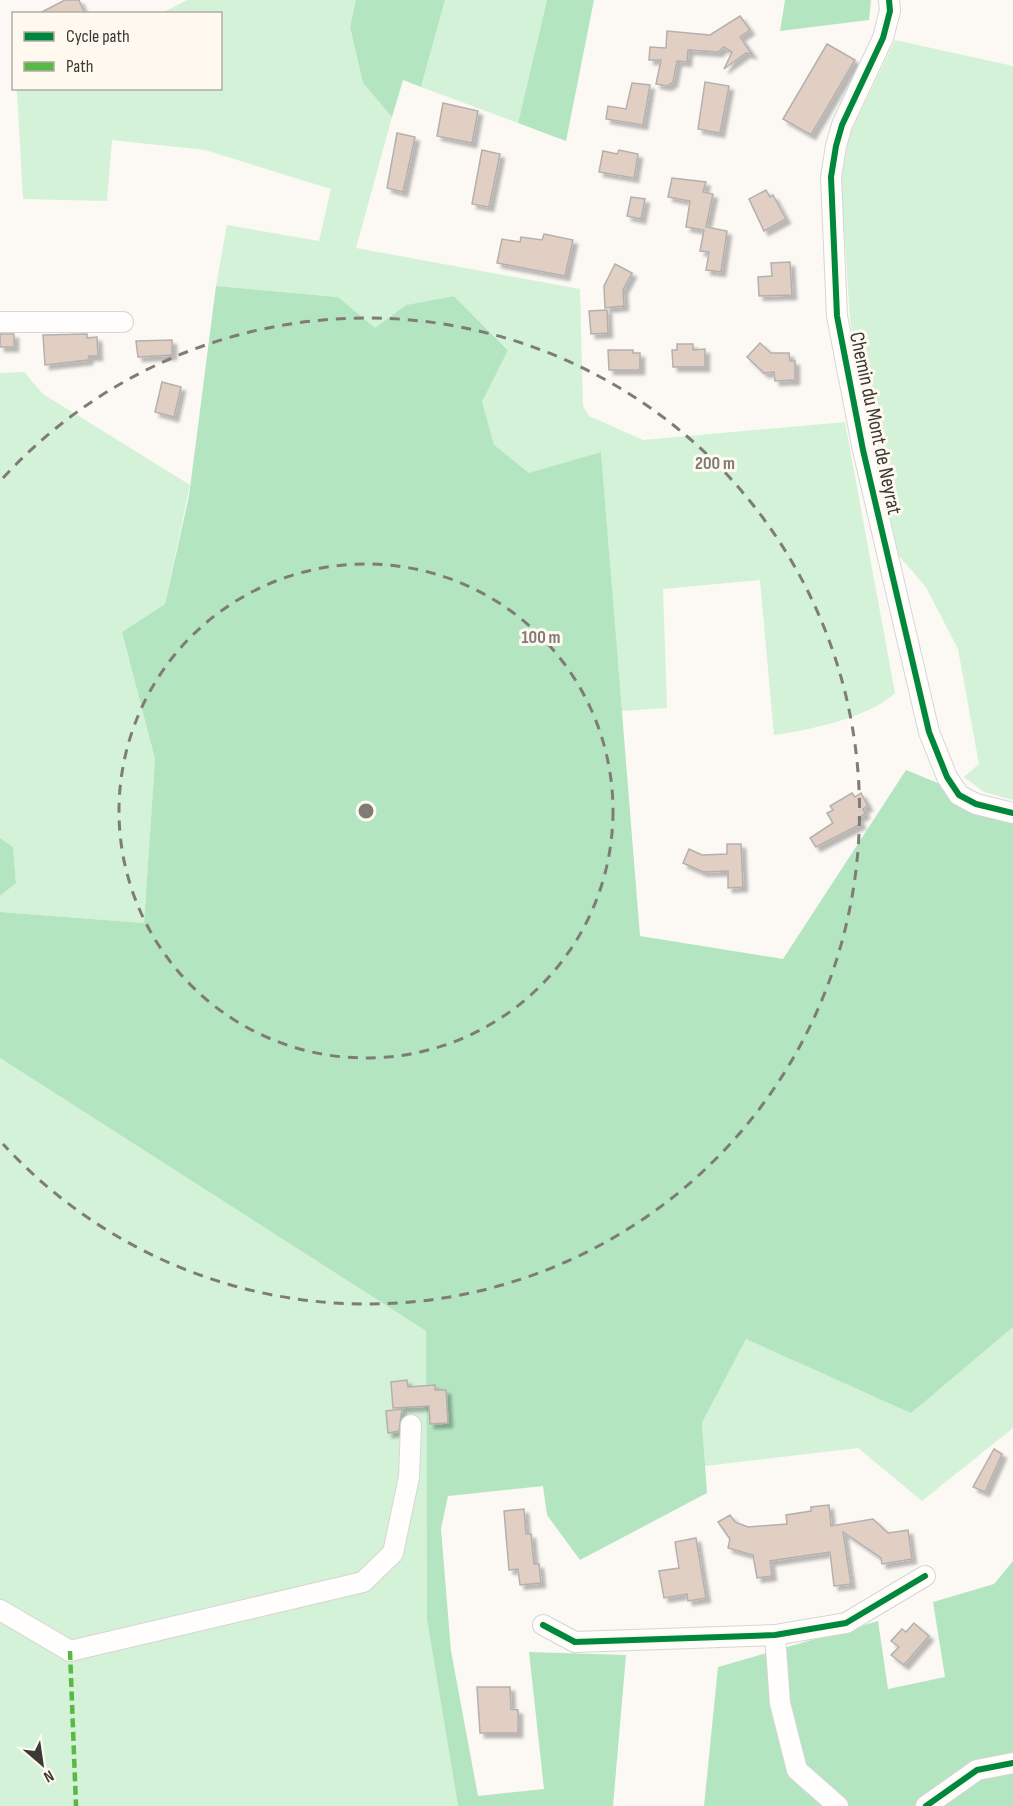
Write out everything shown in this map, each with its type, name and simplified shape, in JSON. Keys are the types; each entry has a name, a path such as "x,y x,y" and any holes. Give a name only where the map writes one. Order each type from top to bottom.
{"street":[{"name":"Chemin du Mont de Neyrat","path":"889,0 890,11 883,38 842,125 833,166 837,316 860,440 929,732 947,777 959,795 976,804 1013,813"},
{"path":"0,322 123,322"},
{"path":"0,1610 70,1651 363,1582 393,1553 409,1477 411,1425"},
{"path":"543,1625 575,1642 775,1635 846,1623 925,1576"},
{"path":"775,1635 780,1703 797,1770 838,1806"},
{"path":"926,1806 978,1770 1013,1763"}],"green space":[{"path":"187,0 356,0 350,27 363,83 392,117 356,248 580,289 583,406 589,416 643,440 845,422 895,693 884,702 838,722 774,735 760,580 663,589 667,708 621,711 601,452 528,474 493,445 482,402 508,349 454,296 406,305 375,329 338,297 216,286 227,225 319,241 331,189 205,150 112,140 107,201 23,199 19,90 222,90 222,12 164,12"},
{"path":"356,0 445,0 421,87 403,80 392,117 363,83 350,27"},
{"path":"445,0 547,0 518,123 421,87"},
{"path":"547,0 594,0 566,141 518,123"},
{"path":"785,0 871,0 869,20 780,31"},
{"path":"895,40 1013,66 1013,800 984,792 964,777 979,764 958,649 926,587 899,556 861,396 850,318 841,182 849,136"},
{"path":"216,286 338,297 375,328 406,305 454,296 508,350 482,402 494,445 529,473 601,452 640,936 783,959 906,770 1013,814 1013,1327 911,1413 746,1339 702,1423 707,1493 580,1560 547,1515 543,1486 448,1496 441,1529 451,1651 478,1796 544,1789 529,1652 626,1655 613,1806 458,1806 427,1620 426,1331 0,1058 0,912 144,923 155,759 122,632 165,604 189,496"},
{"path":"24,372 43,394 190,485 165,604 122,632 155,759 144,923 0,912 0,896 16,883 13,847 0,838 0,373"},
{"path":"0,838 13,847 16,883 0,896"},
{"path":"0,1058 426,1331 427,1620 458,1806 0,1806"},
{"path":"1013,1327 1013,1428 922,1501 858,1448 705,1466 702,1423 746,1339 911,1412"},
{"path":"1013,1561 1013,1806 704,1806 718,1667 878,1621 888,1689 945,1677 933,1602 994,1584"}],"building":[{"path":"65,0 79,0 84,12 42,12"},
{"path":"740,16 750,30 740,37 752,54 746,53 724,69 732,52 724,47 718,52 688,50 687,62 677,61 673,82 667,86 656,84 661,60 649,60 650,47 666,48 667,31 710,35"},
{"path":"827,44 855,60 811,135 783,119"},
{"path":"705,82 729,86 720,133 698,129"},
{"path":"632,83 650,85 643,125 606,119 608,106 626,109"},
{"path":"443,103 478,111 472,143 437,136"},
{"path":"397,133 415,137 403,192 387,188"},
{"path":"482,150 500,154 489,207 472,204"},
{"path":"619,150 638,154 634,178 599,172 603,151 617,154"},
{"path":"672,178 706,182 703,192 713,194 706,227 727,231 721,272 706,270 709,252 700,251 704,230 686,227 690,201 668,197"},
{"path":"766,190 770,197 773,195 786,219 764,231 749,199"},
{"path":"631,197 645,199 641,219 627,216"},
{"path":"544,234 573,240 565,276 497,263 502,239 520,242 521,237 542,240"},
{"path":"790,262 792,295 759,296 758,277 772,276 771,263"},
{"path":"615,264 632,273 623,290 624,306 605,308 604,286"},
{"path":"607,310 608,333 591,334 589,311"},
{"path":"0,334 14,334 14,347 0,347"},
{"path":"87,334 87,338 97,337 98,356 89,356 88,360 45,365 43,335"},
{"path":"172,340 172,355 138,357 136,341"},
{"path":"760,343 771,353 789,353 790,361 795,361 795,380 775,381 774,372 764,373 747,357"},
{"path":"677,344 693,344 693,350 705,349 705,367 673,367 672,350 677,350"},
{"path":"608,350 633,350 633,353 640,353 640,370 609,370"},
{"path":"162,382 181,387 174,417 155,412"},
{"path":"852,793 855,797 861,793 868,806 863,809 865,814 858,818 861,824 816,847 810,838 833,823 827,813 833,810 830,806"},
{"path":"727,844 741,844 743,887 728,888 728,871 703,872 683,863 689,849 702,855 727,854"},
{"path":"407,1380 408,1387 435,1385 435,1390 446,1390 448,1423 430,1424 429,1406 393,1408 391,1382"},
{"path":"402,1409 399,1431 388,1433 386,1411"},
{"path":"994,1449 1002,1454 985,1492 973,1487"},
{"path":"829,1505 831,1526 873,1519 888,1533 908,1530 912,1559 882,1564 881,1558 843,1532 851,1584 834,1586 830,1552 770,1561 772,1576 757,1578 753,1555 728,1548 730,1539 718,1522 730,1515 735,1522 748,1527 787,1524 786,1515 811,1511 811,1507"},
{"path":"524,1509 526,1534 531,1534 534,1564 539,1564 541,1583 520,1585 518,1569 509,1570 504,1511"},
{"path":"696,1538 706,1598 688,1601 687,1594 664,1598 659,1571 679,1568 675,1542"},
{"path":"914,1623 929,1636 904,1665 891,1655 899,1647 891,1641 902,1629 906,1632"},
{"path":"477,1687 510,1687 511,1709 518,1710 518,1733 480,1733"}],"marked path":[{"path":"70,1651 76,1806"}],"cycle path":[{"path":"889,0 890,11 883,38 842,125 836,146 831,177 837,316 863,450 929,732 947,777 959,795 976,804 1013,813"},
{"path":"543,1625 575,1642 775,1635 846,1623 925,1576"},
{"path":"926,1806 977,1770 1013,1763"}]}
